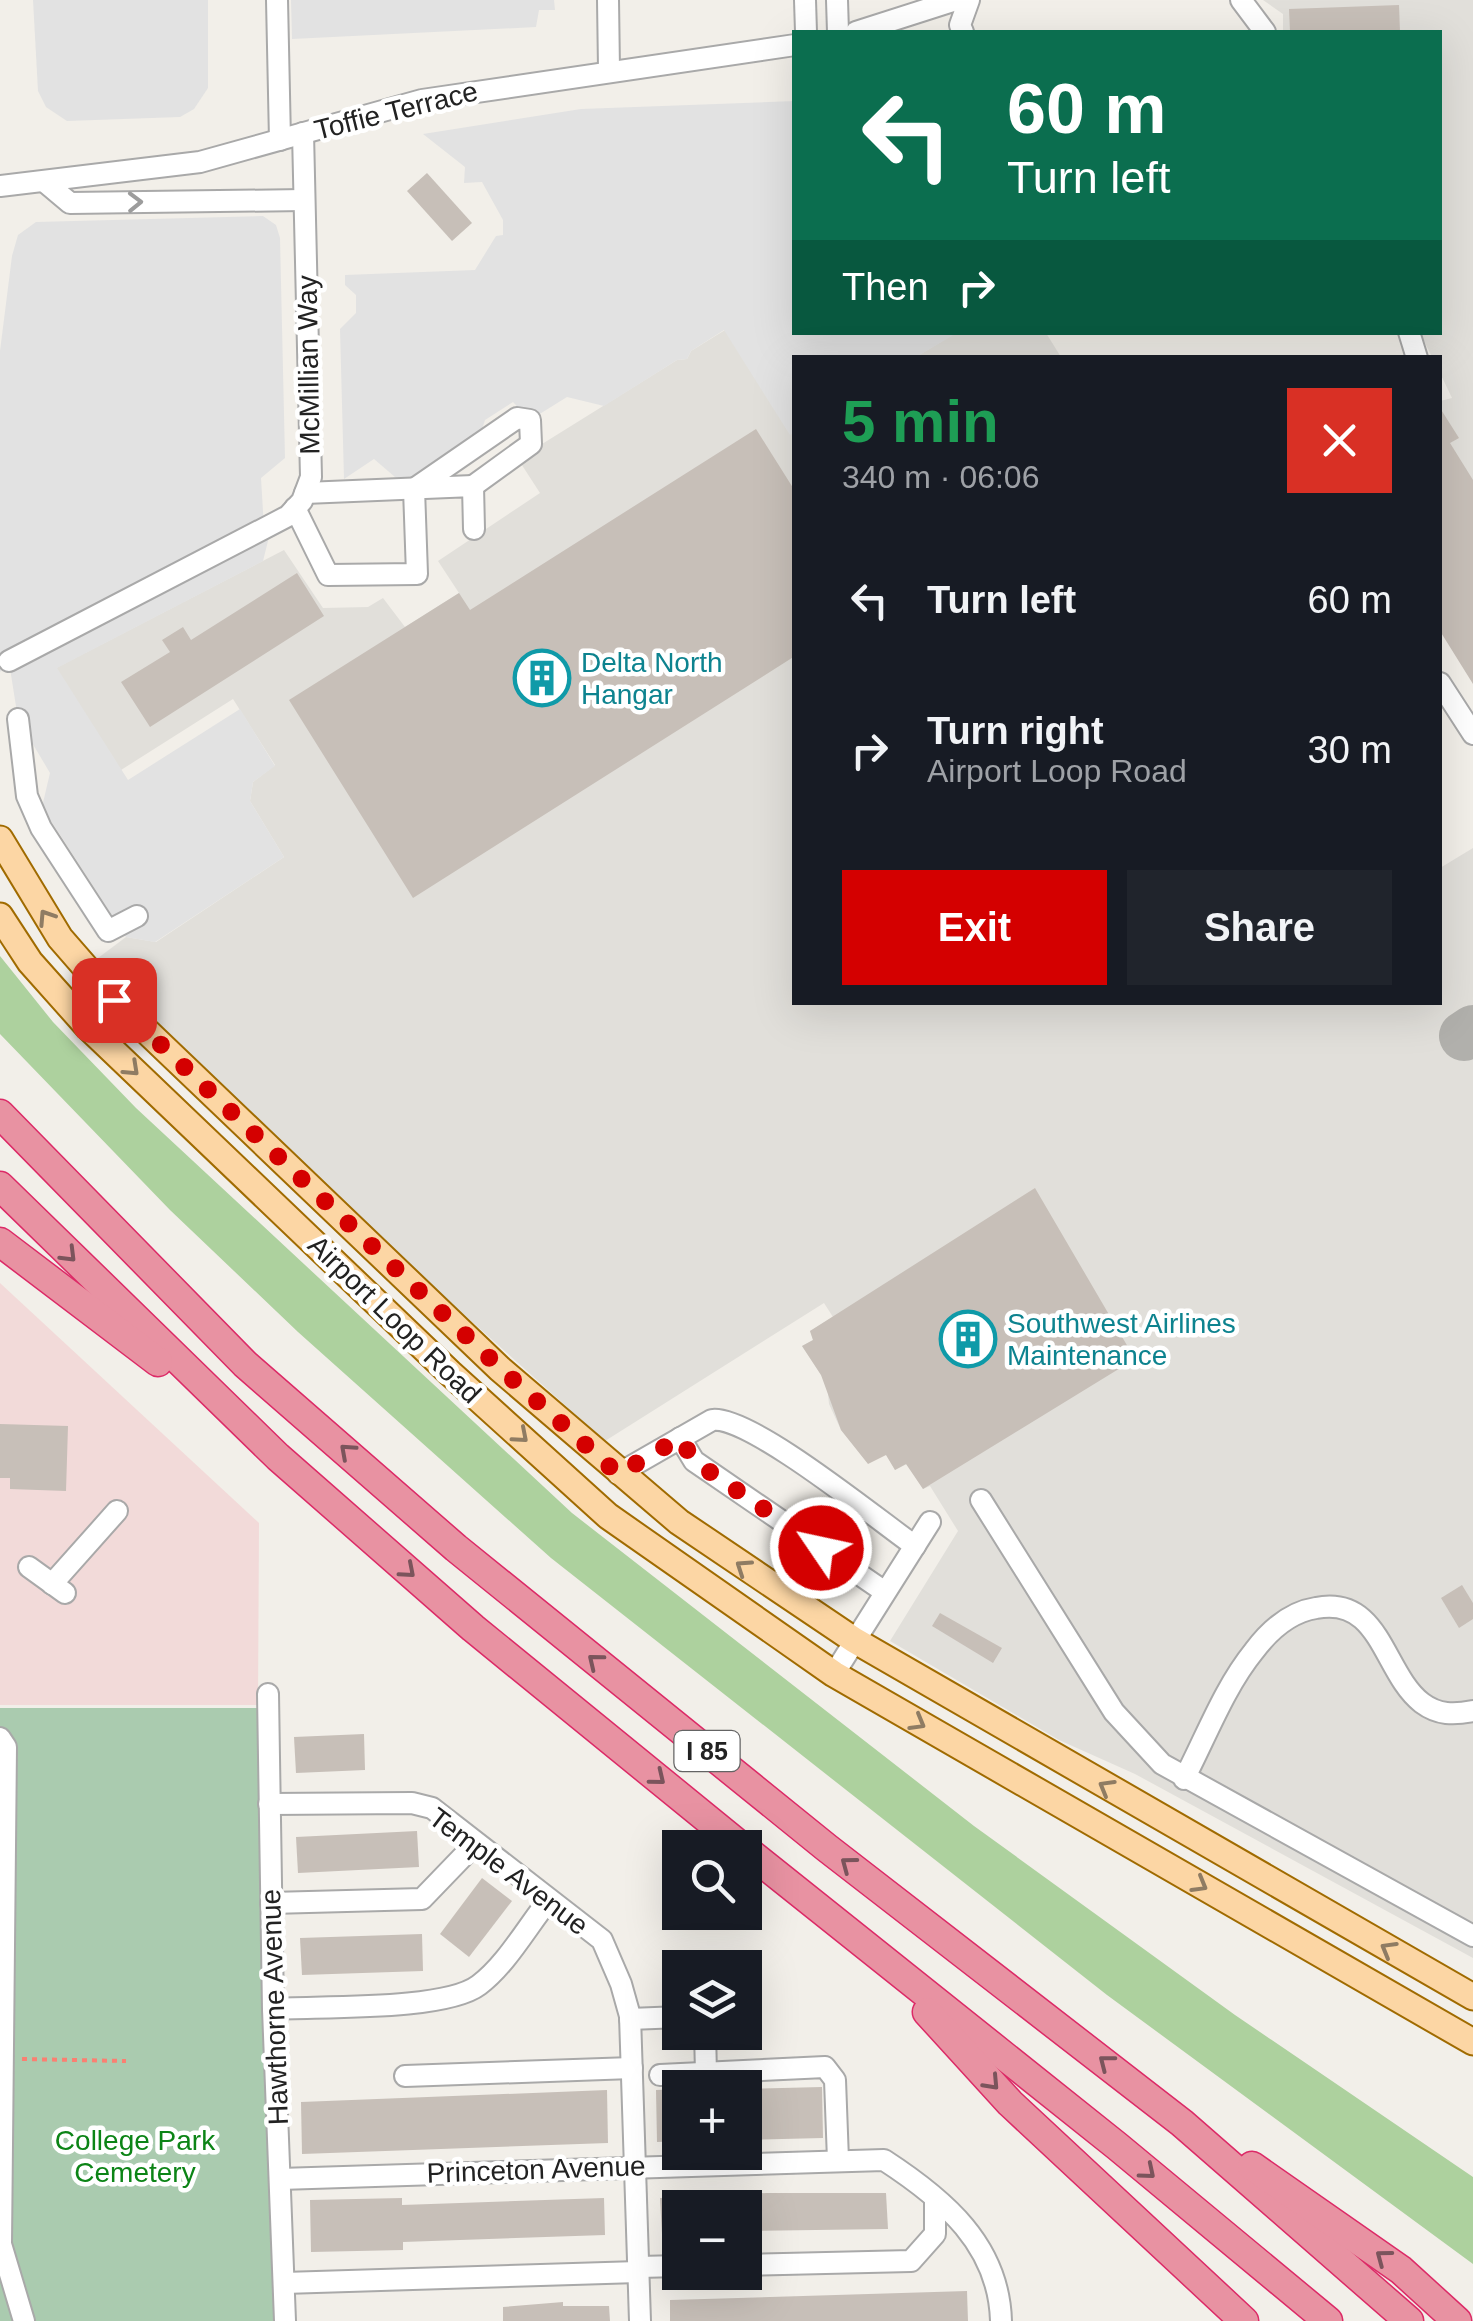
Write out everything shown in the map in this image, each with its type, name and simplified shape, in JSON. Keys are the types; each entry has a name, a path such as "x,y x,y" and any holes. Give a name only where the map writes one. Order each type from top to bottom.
{"highway":[{"path":"0,1092 27,1124 215,1306 245,1364"},
{"name":"I 85","path":"0,1114 245,1364 487,1573 827,1848 1182,2123 1409,2321"},
{"name":"I 85","path":"0,1186 204,1390 473,1628 722,1830"},
{"path":"0,1242 129,1342 204,1390"},
{"name":"I 85","path":"762,1863 906,1982 1028,2074 1328,2321"},
{"path":"906,1982 934,2020 1010,2103 1244,2321"},
{"path":"1182,2123 1336,2222 1457,2321"}],"main road":[{"name":"Airport Loop Road","path":"0,839 60,938 114,1000 500,1368 618,1474 724,1554 854,1640 1473,1997"},
{"name":"Airport Loop Road","path":"0,916 30,962 88,1027 450,1374 608,1516 834,1674 1473,2042"}],"street":[{"path":"277,0 280,140"},
{"path":"608,0 610,69"},
{"path":"805,0 806,30"},
{"path":"836,0 838,30"},
{"path":"866,30 956,0"},
{"path":"962,30 963,12 970,0"},
{"path":"1242,0 1264,30"},
{"path":"890,25 907,30"},
{"name":"Toffie Terrace","path":"0,186 200,162 422,100 610,69 792,45"},
{"name":"McMillian Way","path":"300,501 310,466 302,133"},
{"path":"45,182 70,203 304,200"},
{"path":"9,661 300,501 473,486 531,444 530,420 517,418 414,489"},
{"path":"473,486 474,529"},
{"path":"300,501 328,575 418,574 414,489"},
{"path":"1442,686 1473,734"},
{"path":"18,720 27,796 41,828 108,931 137,916"},
{"path":"618,1474 712,1420 738,1422 915,1546"},
{"path":"680,1438 694,1461 885,1592"},
{"path":"982,1500 1124,1725 1184,1779 1473,1936"},
{"path":"30,1567 59,1588 117,1512"},
{"path":"834,1674 930,1522"},
{"path":"1184,1779 1252,1653 1288,1618 1308,1609 1324,1606 1352,1611 1371,1627 1423,1704 1448,1715 1473,1711"},
{"name":"Hawthorne Avenue","path":"268,1694 273,2008 285,2321"},
{"path":"0,1738 6,1747 1,2244 24,2321"},
{"name":"Temple Avenue","path":"269,1804 412,1803 432,1808 602,1940 630,2019 640,2321"},
{"path":"271,1903 422,1899 476,1843"},
{"path":"273,2008 424,2002 464,1993 481,1984 548,1901"},
{"path":"630,2019 662,2018"},
{"path":"405,2076 632,2068"},
{"path":"762,2071 824,2068 834,2080 838,2160"},
{"name":"Princeton Avenue","path":"280,2179 884,2160 934,2201 985,2252 996,2275 1001,2321"},
{"path":"762,2264 911,2261 935,2234 934,2201"},
{"path":"284,2283 662,2268"}],"path":[{"path":"3,2059 126,2061"}],"shaded area":[{"path":"33,0 208,0 208,88 194,109 180,117 67,121 46,107 38,91"},
{"path":"291,0 554,0 555,10 539,10 536,27 292,39"},
{"path":"1263,0 1473,0 1473,684 1442,457 1442,400 1452,398 1442,377 1442,355 1431,355 1421,335 1442,335 1442,30 1283,30 1283,14"},
{"path":"792,101 792,335 954,335 919,355 792,355 790,435 724,330 691,351 687,359 677,360 604,406 567,397 530,420 513,402 485,420 480,435 416,477 395,477 374,459 344,479 340,329 356,313 356,295 345,285 345,275 475,270 496,236 503,235 503,220 482,182 464,183 465,167 423,134 581,109"},
{"path":"263,216 276,225 280,238 285,458 261,478 264,528 269,537 263,561 57,668 128,780 240,709 275,766 253,782 250,801 284,857 155,942 126,937 42,807 50,773 18,719 9,662 0,672 0,351 12,256 18,235 36,222"},
{"path":"725,330 792,433 792,1005 1442,1005 1442,867 1473,848 1473,1958 1135,1774 1059,1740 890,1641 958,1531 930,1486 923,1489 907,1464 895,1470 884,1451 867,1462 841,1430 829,1404 827,1384 802,1346 813,1340 810,1331 833,1317 824,1303 605,1441 420,1275 94,961 126,937 156,942 284,857 250,801 253,782 275,765 233,699 121,770 56,668 284,550 323,608 368,607 383,598 405,627 459,593 438,561 540,493 518,459 677,360 687,359 691,351"},
{"path":"952,335 1047,335 1060,355 919,355"},
{"path":"0,1283 259,1523 258,1705 0,1705"}],"green space":[{"path":"0,956 53,1022 136,1108 572,1513 974,1826 1235,2015 1473,2177 1473,2264 1107,1995 551,1558 298,1332 170,1210 0,1034"},
{"name":"College Park Cemetery","path":"0,1708 258,1708 275,2321 0,2321"}],"building":[{"path":"1399,5 1400,30 1290,30 1289,9"},
{"path":"427,173 472,223 452,241 407,191"},
{"path":"1442,411 1459,438 1450,443 1473,480 1473,684 1442,634"},
{"name":"Delta North Hangar","path":"756,429 792,486 792,658 413,898 289,700 459,593 470,610"},
{"path":"297,573 324,616 150,727 121,682 170,652 162,640 183,627 191,640"},
{"name":"Southwest Airlines Maintenance","path":"1035,1188 1135,1359 923,1489 906,1464 895,1470 886,1455 868,1464 841,1430 821,1375 802,1346 813,1340 810,1331"},
{"path":"0,1424 68,1426 66,1491 10,1489 10,1478 0,1478"},
{"path":"1462,1585 1473,1603 1473,1619 1459,1628 1441,1598"},
{"path":"940,1613 1002,1648 993,1663 932,1626"},
{"path":"364,1734 365,1770 296,1773 294,1737"},
{"path":"417,1831 419,1867 298,1873 296,1837"},
{"path":"482,1878 512,1901 469,1957 440,1934"},
{"path":"422,1934 423,1971 302,1975 300,1938"},
{"path":"822,2087 823,2138 762,2140 762,2089"},
{"path":"607,2090 608,2143 302,2154 301,2102"},
{"path":"656,2090 662,2090 662,2142 657,2142"},
{"path":"762,2193 886,2193 888,2229 762,2231"},
{"path":"402,2198 402,2205 604,2198 605,2235 403,2242 403,2250 311,2252 310,2200"},
{"path":"967,2291 968,2321 670,2321 670,2300"},
{"path":"563,2302 563,2306 609,2306 610,2321 503,2321 503,2307"}],"taxiway":[{"path":"1464,1036 1473,1030"}],"place":[{"name":"Delta North Hangar","path":"542,678"},
{"name":"Southwest Airlines Maintenance","path":"968,1339"}],"route":[{"path":"114,1000 500,1368 618,1474 680,1438 694,1461 821,1548"}]}
